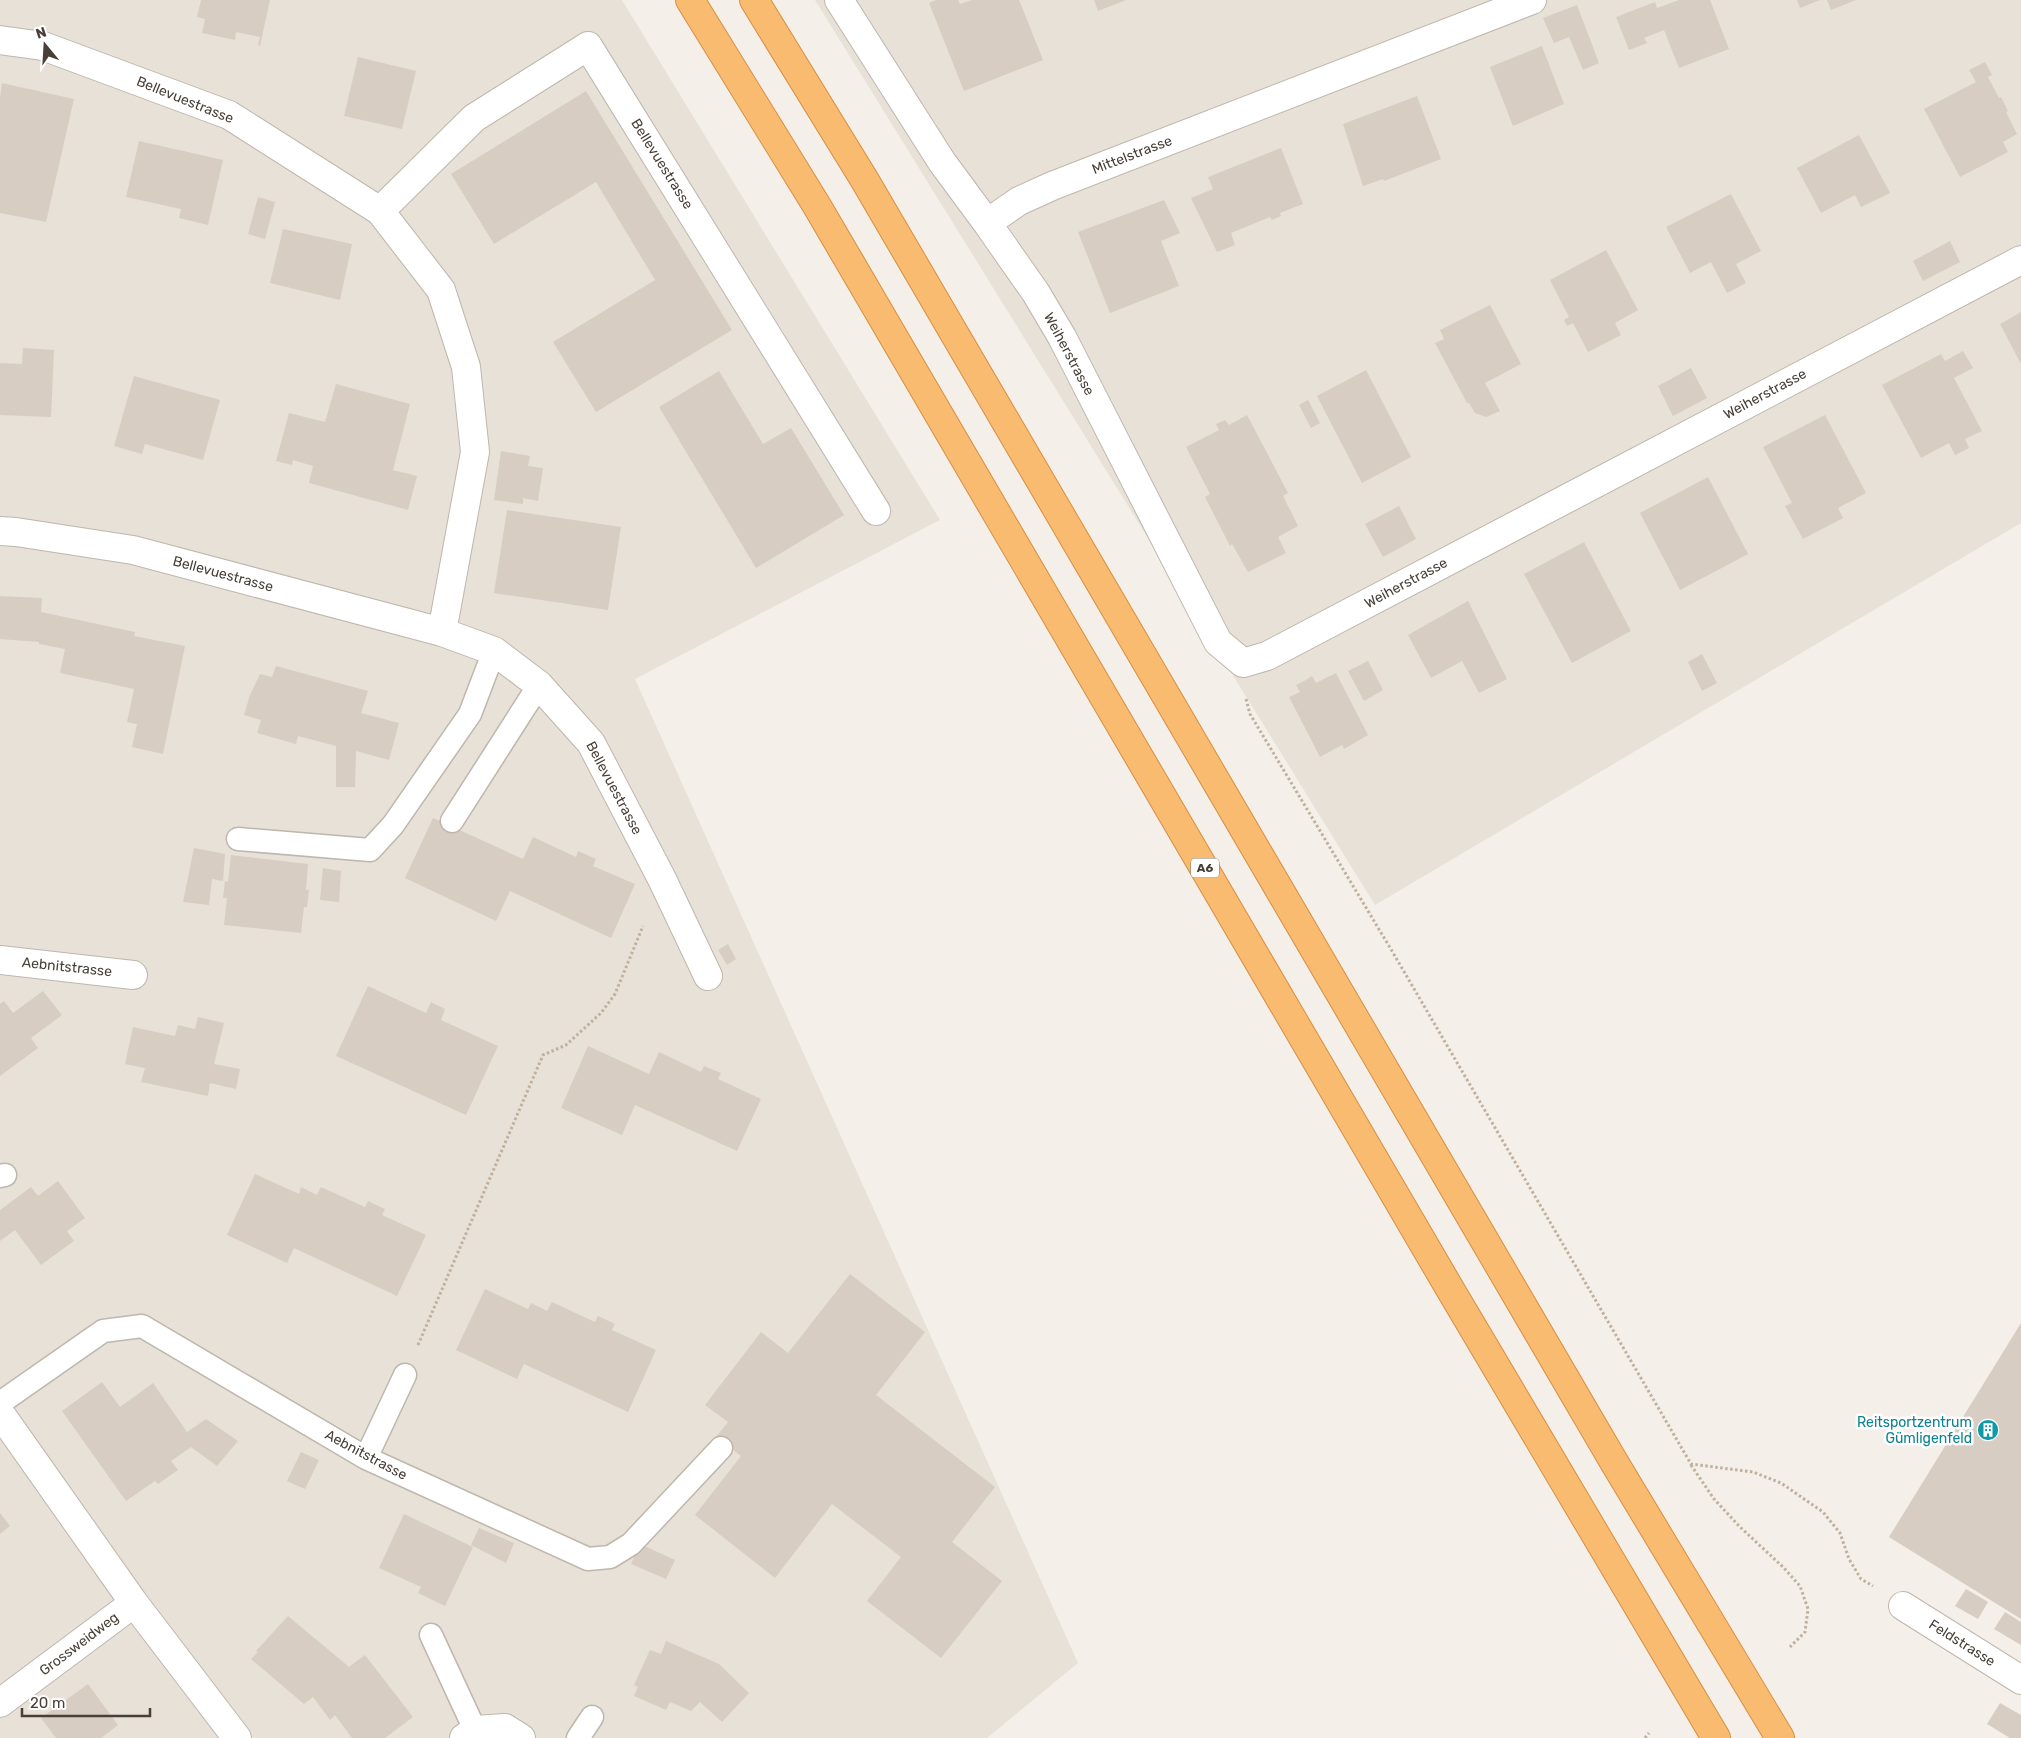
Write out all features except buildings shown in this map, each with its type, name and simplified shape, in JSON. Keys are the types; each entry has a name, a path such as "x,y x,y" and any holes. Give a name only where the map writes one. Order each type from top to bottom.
{"highway":[{"name":"A6","path":"690,0 757,106 855,270 1455,1297 1716,1738"},
{"path":"754,0 864,179 1614,1462 1780,1738"}],"street":[{"path":"839,0 942,162 987,223"},
{"name":"Mittelstrasse","path":"987,223 1019,201 1052,186 1532,0"},
{"name":"Bellevuestrasse","path":"0,40 43,46 230,115 380,211 441,290 466,367 475,452 442,632"},
{"name":"Bellevuestrasse","path":"380,211 474,118 588,46 876,511"},
{"name":"Weiherstrasse","path":"987,223 1036,293 1062,338 1218,642 1243,663 1268,656 2021,260"},
{"name":"Bellevuestrasse","path":"0,531 133,550 442,632 494,651 540,685 591,743 662,879 708,976"},
{"name":"Aebnitstrasse","path":"0,960 134,975"},
{"path":"0,1413 134,1603 237,1738"},
{"name":"Grossweidweg","path":"0,1704 134,1603"},
{"name":"Feldstrasse","path":"1903,1606 2021,1680"},
{"path":"470,1734 505,1728 521,1738"}],"lane":[{"path":"238,839 370,850 393,825 470,714 494,651"},
{"path":"452,821 540,685"},
{"name":"Aebnitstrasse","path":"0,1403 103,1331 142,1326 366,1458 588,1559 610,1557 631,1544 721,1448"},
{"path":"366,1458 405,1375"},
{"path":"432,1635 470,1734"},
{"path":"578,1738 592,1717"}],"path":[{"path":"1243,663 1242,685 1250,714 1392,950 1691,1464 1714,1499 1800,1586 1808,1609 1805,1632 1790,1647"},
{"path":"405,1375 543,1055 566,1045 601,1013 615,994 662,879"},
{"path":"1691,1464 1753,1472 1781,1483 1823,1512 1840,1533 1849,1559 1861,1579 1903,1606"},
{"path":"1645,1738 1649,1733"}],"shaded area":[{"path":"0,0 622,0 940,520 635,679 1078,1663 987,1738 0,1738"},
{"path":"815,0 2021,0 2021,523 1375,905"}],"place":[{"name":"Reitsportzentrum Gümligenfeld","path":"1988,1430"}]}
